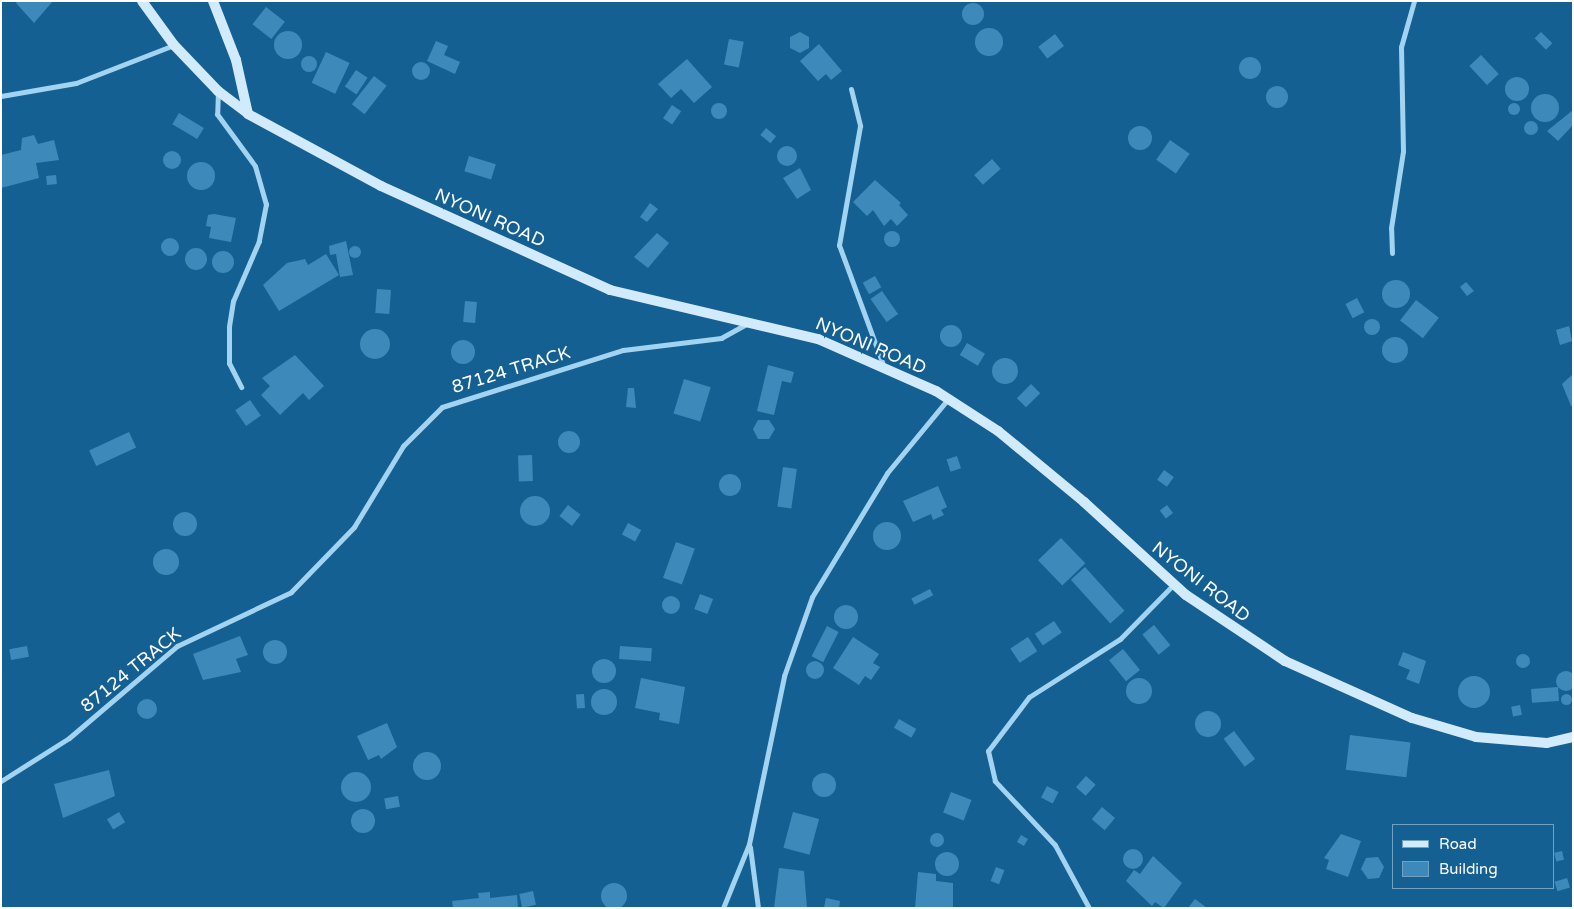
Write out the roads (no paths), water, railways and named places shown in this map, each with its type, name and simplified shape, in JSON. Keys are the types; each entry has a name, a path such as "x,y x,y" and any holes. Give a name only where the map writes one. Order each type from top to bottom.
{"street":[{"name":"NYONI ROAD","path":"142,1 174,45 218,91 248,114 381,186 610,290 650,303 751,321 818,339 884,367 949,399 998,431 1084,502 1174,584 1230,628 1286,661 1412,718 1512,743 1573,737"},
{"path":"213,1 236,60 248,114"},
{"path":"1392,253 1391,228 1403,151 1401,47 1414,1"},
{"path":"1,96 76,83 174,45"},
{"path":"851,89 860,126 839,245 884,367"},
{"path":"218,91 217,114 255,166 266,204 259,241 236,292 229,327 229,363 241,387"},
{"name":"87124 TRACK","path":"1,781 69,738 177,646 291,592 354,527 403,446 442,407 623,350 721,338 751,321"},
{"path":"723,908 749,844 784,676 812,597 887,473 949,399"},
{"path":"1089,908 1055,845 995,781 988,751 1029,697 1047,681 1120,639 1174,584"},
{"path":"749,844 758,908"}]}
